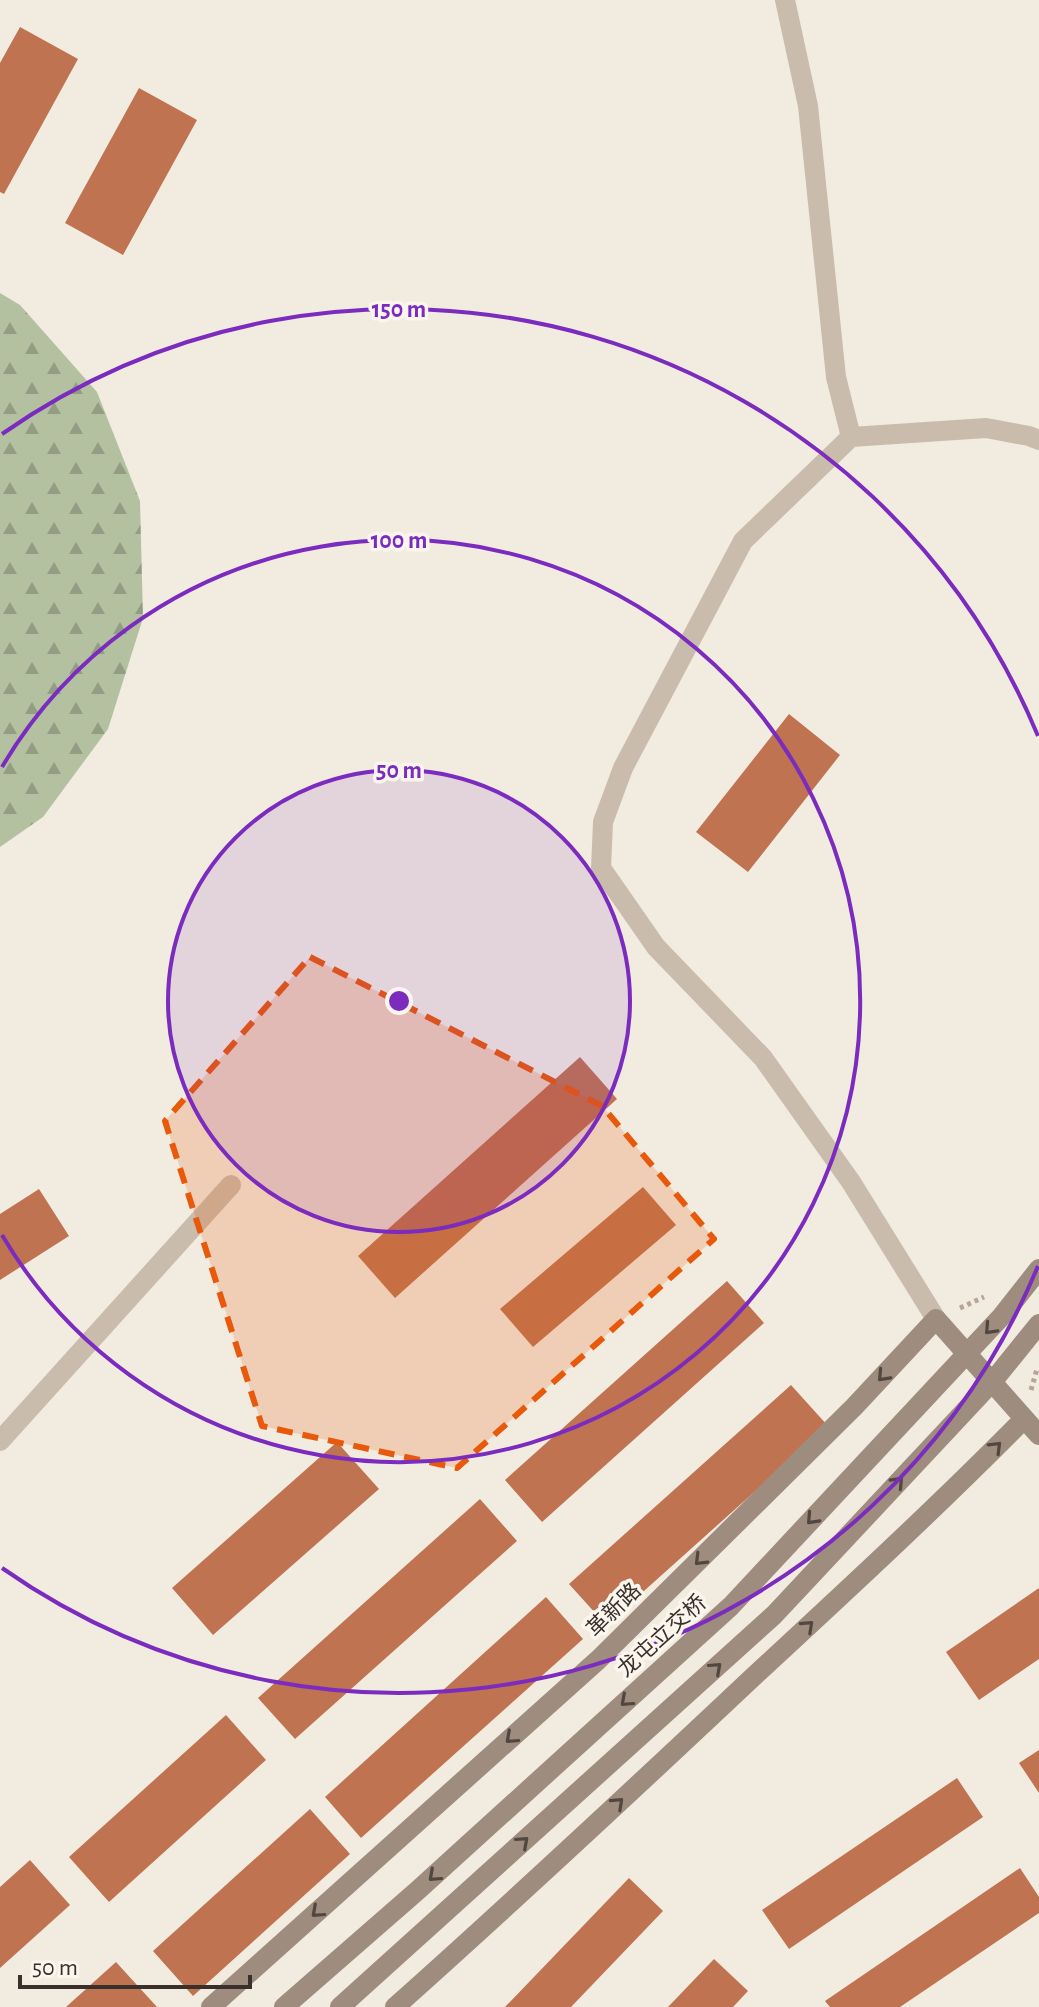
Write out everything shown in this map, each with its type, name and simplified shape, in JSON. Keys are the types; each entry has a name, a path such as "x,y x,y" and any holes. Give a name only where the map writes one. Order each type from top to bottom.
{"main road":[{"name":"龙屯立交桥","path":"284,2007 417,1891 731,1606 1002,1316 1039,1269"},
{"path":"936,1319 1039,1435"},
{"name":"革新路","path":"211,2007 598,1660 854,1407 936,1319"},
{"path":"340,2007 774,1615 993,1381 1039,1324"},
{"path":"395,2007 775,1657 970,1474 1024,1419"}],"street":[{"path":"785,0 808,106 836,377 851,437"},
{"path":"936,1319 851,1182 763,1058 656,947 601,868 603,822 623,768 743,541 851,437 986,428 1039,440"},
{"path":"0,1441 231,1185"}],"highlighted area":[{"path":"310,957 602,1106 714,1239 457,1468 262,1426 165,1121"}],"green space":[{"path":"0,293 20,305 97,392 140,501 143,618 108,729 43,817 0,847"}],"building":[{"path":"20,27 78,59 4,194 0,192 0,63"},
{"path":"139,88 197,120 123,255 65,223"},
{"path":"789,714 840,755 748,872 696,832"},
{"path":"580,1057 617,1099 395,1298 358,1256"},
{"path":"643,1187 676,1225 533,1347 500,1309"},
{"path":"39,1189 69,1236 0,1280 0,1214"},
{"path":"727,1281 764,1323 542,1522 505,1480"},
{"path":"791,1385 828,1426 606,1625 569,1584"},
{"path":"337,1442 379,1489 213,1635 172,1588"},
{"path":"480,1499 517,1541 295,1739 258,1698"},
{"path":"1039,1588 1039,1659 979,1700 946,1652"},
{"path":"546,1597 583,1639 361,1838 325,1797"},
{"path":"226,1715 266,1760 109,1902 69,1857"},
{"path":"1039,1750 1039,1793 1019,1763"},
{"path":"957,1778 983,1817 789,1949 762,1910"},
{"path":"310,1809 350,1854 193,1996 153,1951"},
{"path":"30,1860 70,1905 0,1968 0,1887"},
{"path":"1020,1868 1039,1897 1039,1913 900,2007 830,2007 825,2001"},
{"path":"629,1878 663,1911 571,2007 505,2007"},
{"path":"714,1959 748,1991 733,2007 668,2007"},
{"path":"116,1962 157,2007 66,2007"}]}
